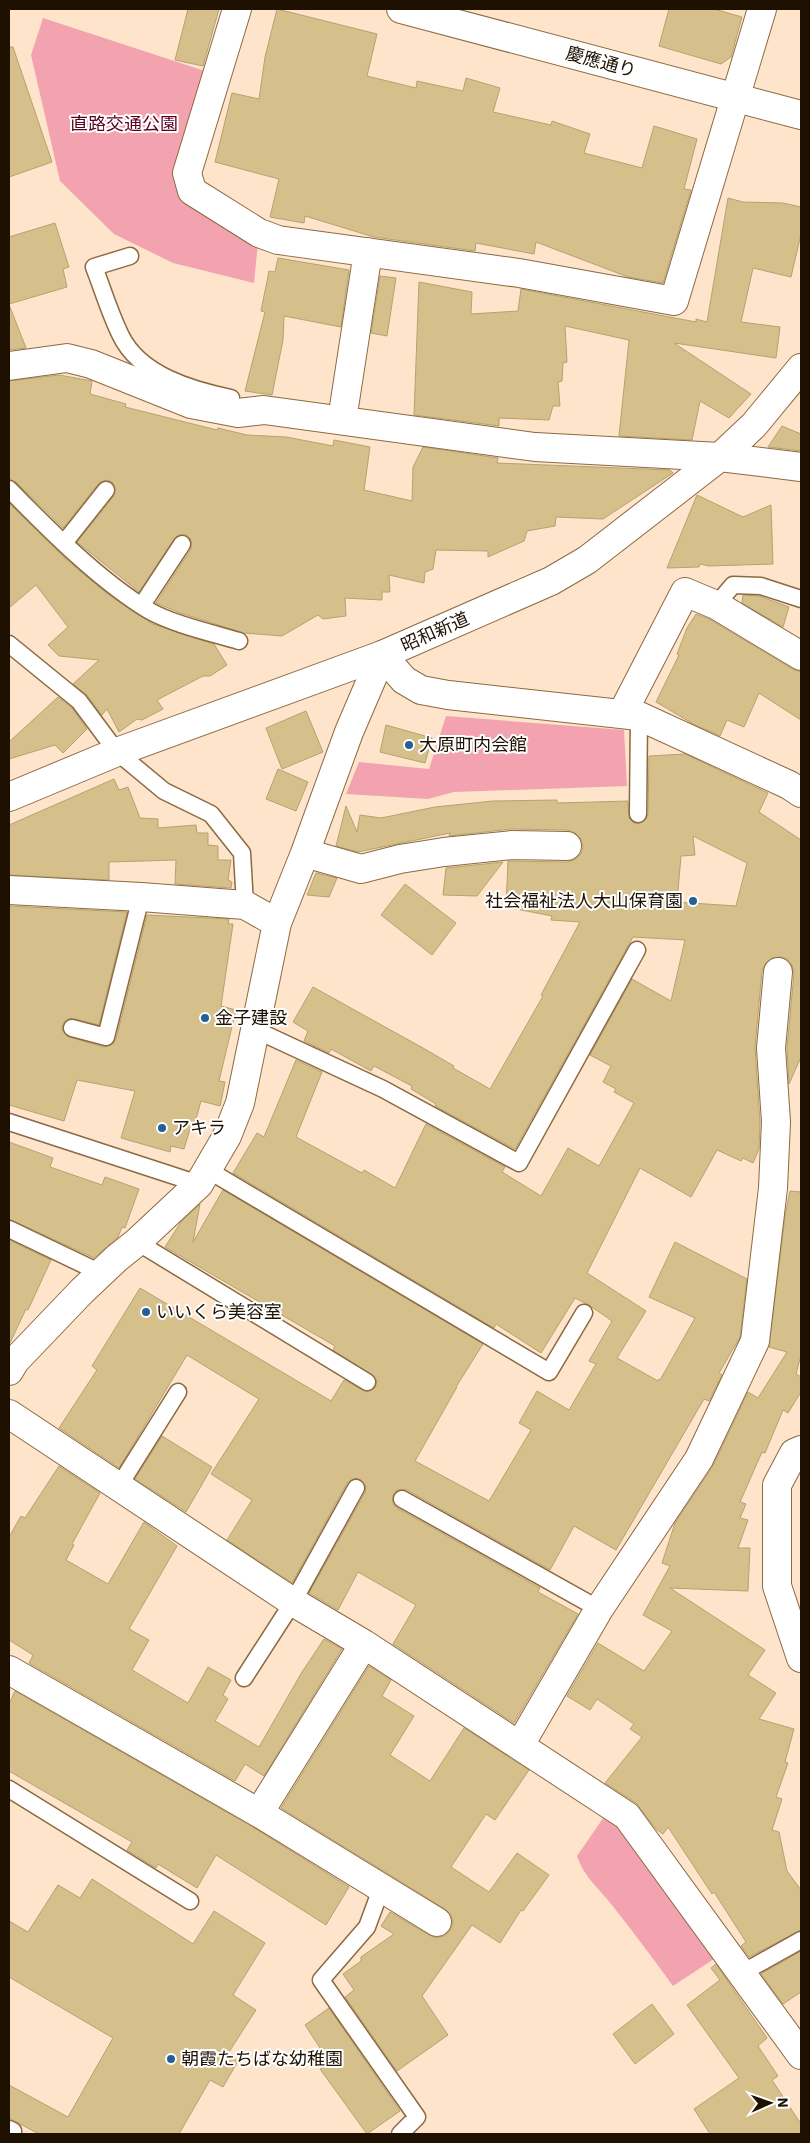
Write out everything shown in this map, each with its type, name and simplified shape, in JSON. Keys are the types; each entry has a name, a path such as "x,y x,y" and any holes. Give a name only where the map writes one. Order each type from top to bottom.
{"street":[{"path":"237,9 187,173 192,190 259,233 278,240 519,273 674,301 762,9"},
{"name":"慶應通り","path":"401,9 801,115"},
{"path":"342,420 368,252"},
{"path":"9,366 67,358 91,364 191,404 238,414 264,410 535,447 720,457 801,467"},
{"name":"昭和新道","path":"9,797 116,752 382,655 551,581 587,560 720,457 754,425 801,368"},
{"path":"631,715 685,592 716,605 801,656"},
{"path":"11,1364 101,1273 137,1242 203,1177 227,1136 240,1103 277,923 305,853 349,732 382,655 404,680 421,690 448,695 631,715 780,780 801,793"},
{"path":"305,853 362,869 400,859 444,852 512,845 567,846"},
{"path":"9,890 245,905 277,923"},
{"path":"520,1744 599,1609 699,1459 755,1341 773,1188 776,1122 771,1048 778,972"},
{"path":"9,1414 293,1602 364,1644 520,1744 627,1816 801,2055"},
{"path":"801,1450 794,1453 777,1485 777,1586 801,1658"},
{"path":"259,1813 364,1644"},
{"path":"9,1670 259,1813 380,1889 437,1922"}],"lane":[{"path":"130,256 94,267 121,337 143,364 203,392 243,401 264,410"},
{"path":"9,489 64,543 112,583 149,610 183,624 239,641"},
{"path":"64,543 106,490"},
{"path":"142,605 182,544"},
{"path":"716,605 733,585 761,586 801,599"},
{"path":"9,644 79,701 116,752 164,791 211,814 242,854 245,905"},
{"path":"631,715 638,814"},
{"path":"72,1028 106,1037 141,897"},
{"path":"256,1030 383,1089 519,1164 637,950"},
{"path":"9,1122 203,1177 549,1372 584,1313"},
{"path":"9,1229 101,1273"},
{"path":"137,1242 367,1382"},
{"path":"119,1486 178,1392"},
{"path":"244,1678 293,1602 356,1488"},
{"path":"402,1499 599,1609"},
{"path":"9,1789 190,1902"},
{"path":"380,1889 367,1927 321,1980 417,2117 400,2134"},
{"path":"742,1973 801,1940"},
{"path":"9,2129 13,2131 12,2134"}],"green space":[{"name":"直路交通公園","path":"43,18 217,75 187,174 259,233 254,283 173,263 114,234 60,181 31,55"},
{"path":"446,716 624,730 627,786 454,792 428,799 346,794 359,762 429,769"},
{"path":"606,1814 633,1835 723,1953 673,1986 580,1864 577,1856"}],"building":[{"path":"188,9 219,9 203,66 175,60"},
{"path":"277,9 377,34 367,76 416,88 417,81 463,91 466,78 500,88 493,112 551,125 552,121 590,134 584,153 642,168 654,126 697,139 684,189 691,190 663,283 628,277 536,242 534,254 476,243 475,251 374,237 305,216 304,223 270,217 279,179 215,162 232,93 259,99 265,57"},
{"path":"669,9 714,9 742,17 731,57 721,64 659,46"},
{"path":"9,47 13,47 52,162 9,177"},
{"path":"728,198 743,202 783,203 801,207 801,234 791,277 753,268 741,322 780,327 776,358 674,343 751,394 729,418 700,401 692,440 619,436 629,340 565,326 567,362 563,363 562,381 558,382 560,406 553,406 549,420 499,418 499,426 414,415 419,282 472,292 471,314 518,311 521,289 696,322 696,319 707,322"},
{"path":"55,223 69,267 63,269 67,287 9,304 9,237"},
{"path":"278,258 349,270 341,327 284,316 283,340 272,395 245,391 265,312 261,311 269,271 275,272"},
{"path":"380,276 396,278 387,336 371,333"},
{"path":"10,307 26,348 9,350"},
{"path":"59,375 92,381 90,394 126,404 125,407 217,430 218,428 247,435 286,437 333,446 334,440 370,447 364,490 412,501 413,467 423,447 498,458 497,463 670,470 673,473 603,519 556,517 555,526 527,531 524,541 488,557 488,551 436,550 433,569 425,572 424,583 389,575 390,592 382,592 382,600 345,598 346,616 323,619 318,615 282,636 244,633 183,614 156,603 191,549 191,540 187,535 178,535 174,539 139,592 77,542 114,496 115,487 112,482 107,480 99,483 63,528 16,482 9,479 9,381"},
{"path":"782,426 801,434 801,451 768,447"},
{"path":"697,495 743,517 771,505 773,564 709,566 700,564 699,567 667,568"},
{"path":"9,503 68,561 105,592 153,624 214,644 227,665 210,676 203,676 157,700 163,709 142,720 137,719 119,732 107,709 102,715 87,695 73,684 99,660 59,656 48,645 68,627 36,585 9,608"},
{"path":"743,595 759,596 789,607 783,627 742,603"},
{"path":"696,614 709,619 801,672 801,720 759,693 744,727 727,720 720,736 695,725 656,702 679,655 677,654 687,628"},
{"path":"58,697 72,708 87,729 63,753 55,745 9,759 9,742"},
{"path":"306,711 323,752 282,769 266,728"},
{"path":"386,725 432,738 425,763 380,752"},
{"path":"685,754 768,793 759,812 801,840 801,1057 789,1084 787,1048 794,973 792,965 787,959 780,957 772,958 766,963 762,971 755,1047 760,1122 759,1149 753,1163 743,1158 741,1161 717,1150 691,1197 640,1168 587,1273 646,1311 617,1358 658,1381 695,1318 649,1297 675,1242 747,1279 740,1337 719,1373 722,1375 709,1401 704,1399 616,1550 574,1526 550,1570 407,1490 397,1490 393,1495 393,1504 397,1508 540,1588 538,1592 578,1614 514,1723 393,1644 416,1605 358,1572 338,1610 309,1593 365,1493 366,1487 361,1480 355,1478 347,1483 292,1583 227,1540 252,1500 211,1474 259,1399 187,1355 119,1468 59,1428 97,1370 92,1366 140,1288 331,1401 344,1380 366,1392 375,1388 377,1382 375,1377 333,1350 335,1346 165,1247 181,1222 200,1204 193,1242 223,1190 483,1344 456,1387 415,1461 489,1501 531,1430 519,1423 537,1391 569,1410 596,1364 589,1361 612,1321 575,1298 541,1353 496,1324 494,1328 233,1173 257,1133 264,1137 296,1060 322,1072 296,1137 362,1173 364,1170 395,1188 426,1124 505,1167 502,1172 541,1196 568,1148 599,1166 634,1103 614,1092 616,1089 603,1082 611,1066 590,1055 632,979 671,1001 685,940 633,937 515,1149 435,1106 436,1104 411,1089 412,1086 374,1066 371,1071 331,1049 329,1053 304,1041 308,1031 293,1022 313,987 423,1048 490,1089 543,996 541,995 580,922 551,920 552,916 506,907 508,861 567,862 574,860 581,854 583,847 581,839 575,833 567,830 511,829 449,836 450,833 358,852 336,846 346,806 357,832 360,815 381,818 435,807 493,801 557,800 557,803 628,801 629,818 638,824 646,819 648,814 649,756","holes":["693,836 747,863 736,906 677,902 681,856 695,855"]},
{"path":"278,769 308,782 296,811 266,799"},
{"path":"114,779 119,790 128,787 140,818 158,819 158,828 196,825 197,833 208,833 208,845 218,846 218,860 231,860 228,880 232,882 231,888 175,884 176,860 109,862 109,880 9,875 9,825"},
{"path":"503,862 477,896 443,895 446,868"},
{"path":"316,873 337,878 329,897 307,895"},
{"path":"405,884 456,923 432,955 381,915"},
{"path":"9,906 127,912 99,1025 70,1018 62,1026 63,1031 69,1037 104,1047 113,1044 116,1039 147,915 229,919 228,924 233,924 221,1006 236,1010 219,1081 225,1082 220,1106 201,1101 193,1130 190,1129 184,1149 171,1146 170,1152 121,1138 135,1091 77,1080 64,1121 9,1105"},
{"path":"9,1142 53,1158 50,1167 102,1185 105,1177 139,1189 125,1228 122,1227 118,1237 94,1258 9,1219"},
{"path":"790,1191 801,1192 801,1355 796,1374 801,1377 801,1392 788,1413 783,1410 765,1453 762,1452 740,1502 746,1504 740,1518 748,1520 738,1548 750,1548 748,1591 670,1588 765,1650 748,1675 776,1693 759,1719 794,1729 785,1762 788,1763 776,1797 782,1799 772,1830 779,1832 787,1871 801,1890 801,1930 749,1957 741,1946 746,1942 714,1892 712,1894 668,1827 663,1834 656,1829 636,1803 605,1783 642,1737 630,1729 634,1724 597,1699 590,1710 567,1696 598,1643 644,1671 672,1631 643,1615 670,1566 662,1563 675,1523 713,1466 748,1392 758,1398 787,1352 769,1347 785,1216"},
{"path":"9,1240 51,1260 28,1310 26,1309 9,1345"},
{"path":"162,1436 212,1467 186,1512 135,1479"},
{"path":"59,1466 100,1493 72,1544 74,1545 66,1560 108,1584 144,1522 177,1546 129,1629 149,1640 132,1670 188,1703 208,1667 231,1680 223,1695 228,1699 215,1721 259,1747 302,1672 324,1639 342,1649 264,1776 245,1764 235,1781 29,1663 33,1655 9,1640 9,1537 21,1516 25,1518"},
{"path":"369,1666 391,1680 382,1696 414,1716 390,1755 430,1781 464,1728 529,1770 495,1820 486,1814 451,1867 489,1892 517,1853 549,1875 523,1911 521,1910 500,1943 472,1925 422,1996 448,2035 397,2071 345,1997 354,1990 343,1974 361,1961 361,1957 394,1934 381,1926 390,1912 436,1938 444,1936 450,1931 453,1923 451,1915 445,1909 281,1808"},
{"path":"15,1691 251,1826 349,1887 326,1925 216,1855 197,1888 158,1864 156,1868 127,1850 132,1842 9,1771 9,1704"},
{"path":"92,1879 193,1944 214,1911 265,1943 233,1995 256,2010 227,2055 238,2061 223,2087 210,2080 179,2134 39,2134 9,2118 9,2085 68,2117 113,2038 9,1977 9,1921 28,1932 58,1885 80,1898"},
{"path":"801,1951 801,1992 783,2004 761,1974"},
{"path":"716,1964 767,2038 758,2046 778,2076 772,2080 801,2124 801,2134 710,2134 694,2109 739,2078 687,2005 720,1980 711,1968"},
{"path":"652,2004 674,2034 635,2064 613,2034"},
{"path":"329,2008 400,2111 367,2134 320,2069 326,2065 316,2051 320,2048 305,2025"}],"place":[{"name":"大原町内会館","path":"409,745"},
{"name":"社会福祉法人大山保育園","path":"693,901"},
{"name":"金子建設","path":"205,1018"},
{"name":"アキラ","path":"162,1128"},
{"name":"いいくら美容室","path":"146,1312"},
{"name":"朝霞たちばな幼稚園","path":"171,2059"}]}
